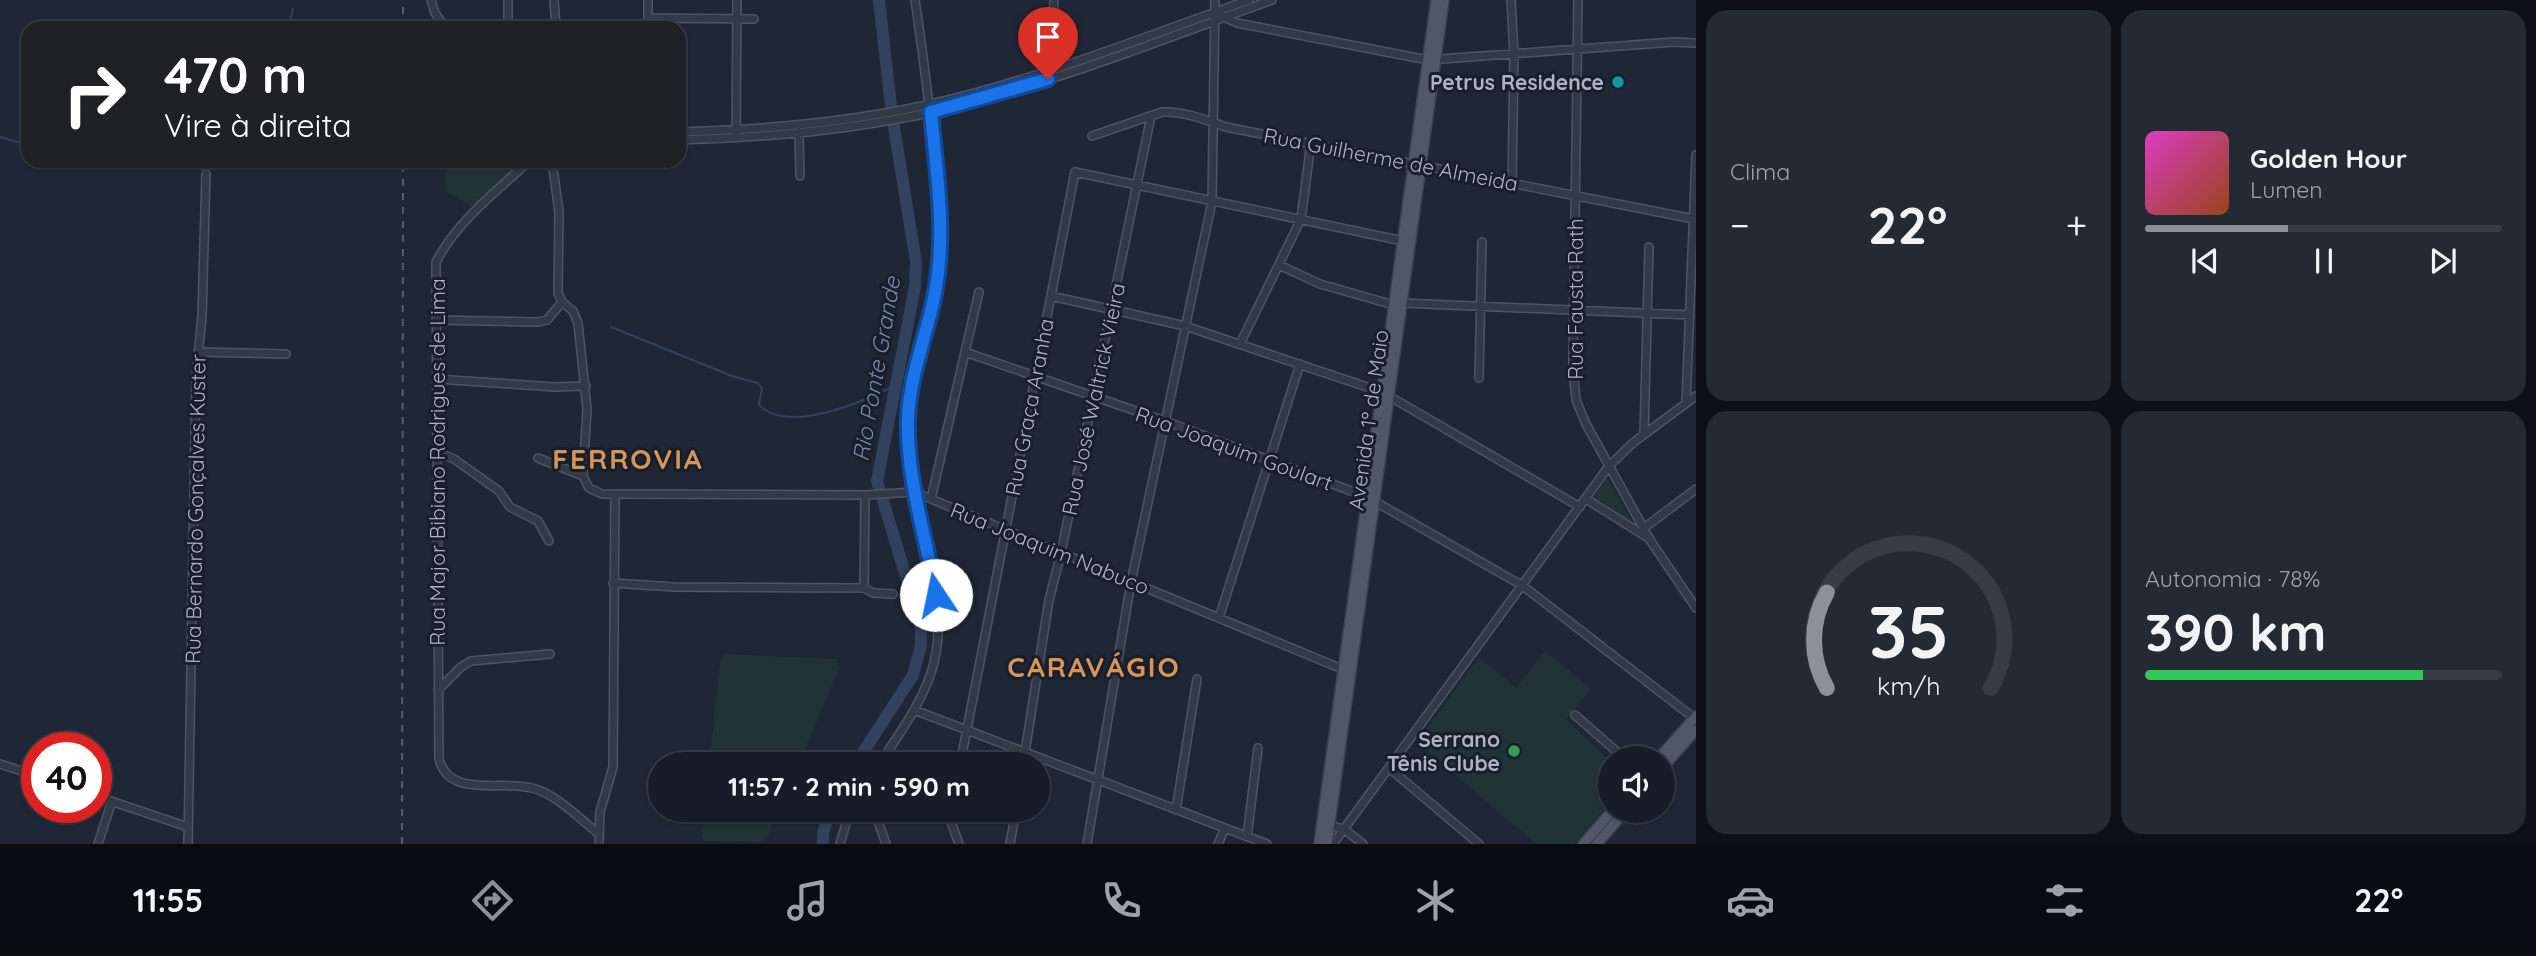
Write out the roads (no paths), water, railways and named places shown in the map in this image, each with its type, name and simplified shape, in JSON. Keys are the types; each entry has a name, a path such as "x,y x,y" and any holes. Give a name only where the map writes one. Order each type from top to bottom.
{"main road":[{"name":"Avenida 1º de Maio","path":"1432,60 1436,0"},
{"name":"Avenida 1º de Maio","path":"1319,844 1347,671 1432,60 1444,0"},
{"name":"Avenida 1º de Maio","path":"1398,304 1403,241 1417,164"},
{"name":"Avenida 1º de Maio","path":"1326,844 1347,671"},
{"path":"1670,746 1695,717"},
{"path":"1675,753 1696,730"},
{"path":"1583,844 1602,823"},
{"path":"1597,844 1615,823"}],"street":[{"path":"431,0 441,21"},
{"path":"508,0 508,21"},
{"path":"554,0 556,21"},
{"path":"648,0 648,18 754,19"},
{"path":"736,134 737,0"},
{"path":"887,752 914,710 932,670 938,623 934,584 914,492 908,443 908,414 913,382 936,290 941,244 930,108 915,0"},
{"path":"1048,79 1052,70 1054,0"},
{"path":"1087,844 1131,582 1212,202 1215,0"},
{"path":"686,139 900,114 1048,79 1215,16 1249,0"},
{"path":"1224,18 1272,0"},
{"path":"1511,0 1514,54 1513,183"},
{"name":"Rua Fausta Rath","path":"1578,0 1573,367 1576,400 1586,424 1650,540 1696,608"},
{"path":"930,108 1215,16 1237,23 1432,60 1674,42 1696,43"},
{"name":"Rua Guilherme de Almeida","path":"1092,136 1170,112 1214,120 1226,127 1694,219"},
{"path":"686,132 799,132 884,116"},
{"name":"Rua José Waltrick Vieira","path":"1025,752 1049,600 1151,116"},
{"path":"799,132 800,176"},
{"path":"1240,344 1301,219 1311,143"},
{"path":"1686,403 1693,293 1696,155"},
{"name":"Rua Major Bibiano Rodrigues de Lima","path":"521,168 463,222 436,261 439,759 446,776 454,782 472,785 515,785 540,790 598,834"},
{"path":"553,168 559,212 558,293 562,302 576,317 586,386 583,476"},
{"name":"Rua Graça Aranha","path":"962,752 1075,173 1136,186"},
{"name":"Rua Bernardo Gonçalves Kuster","path":"188,844 198,352 202,316 206,174"},
{"path":"1136,186 1403,241"},
{"path":"1479,378 1482,242"},
{"path":"1644,434 1649,247"},
{"path":"1279,265 1320,284 1398,304 1690,314"},
{"path":"931,499 979,292"},
{"path":"1051,296 1185,326 1385,394 1580,507"},
{"path":"436,320 539,322 552,316 562,302"},
{"path":"198,352 286,354"},
{"name":"Rua Joaquim Goulart","path":"965,352 1166,421 1371,500 1523,586 1695,717"},
{"path":"1219,618 1300,364"},
{"path":"437,379 554,387 586,386"},
{"path":"1333,844 1609,466 1644,434 1696,396"},
{"path":"437,452 454,459 499,491 510,507 538,521 549,541"},
{"name":"Rua Joaquim Nabuco","path":"538,458 583,476 589,488 595,492 615,494 865,495 914,492 1347,671"},
{"path":"1644,528 1696,489"},
{"path":"599,844 600,812 613,767 615,494"},
{"path":"864,588 865,495"},
{"path":"1586,499 1650,540"},
{"path":"613,583 674,587 864,588 873,593 893,594"},
{"path":"438,690 461,667 471,662 550,654"},
{"path":"1176,810 1197,679"},
{"path":"914,710 1025,752"},
{"path":"1575,715 1610,746"},
{"path":"1247,836 1258,748"},
{"path":"1050,762 1267,844"},
{"path":"0,764 21,771"},
{"path":"1390,768 1479,844"},
{"path":"112,801 188,827"},
{"path":"840,844 846,822"},
{"path":"878,822 886,844"},
{"path":"951,822 959,844"},
{"path":"1010,844 1014,822"},
{"path":"98,844 105,823"},
{"path":"1329,823 1344,829 1363,844"},
{"path":"1218,844 1225,828"}],"waterway":[{"name":"Rio Ponte Grande","path":"863,752 913,675 921,646 921,626 877,481 915,287 916,262 892,115 879,0"},
{"path":"290,21 293,9"},
{"path":"0,137 21,143"},
{"path":"611,327 732,376 758,383 762,388 759,405 772,413 789,417 827,412 866,399 896,385"},
{"name":"Rio Ponte Grande","path":"823,844 826,822"}],"railway":[{"path":"403,0 403,21"},
{"path":"402,844 403,168"}],"place":[{"name":"Petrus Residence","path":"1618,82"},
{"name":"Serrano Tênis Clube","path":"1514,751"}],"district":[{"name":"FERROVIA","path":"628,458"},
{"name":"CARAVÁGIO","path":"1094,666"}]}
